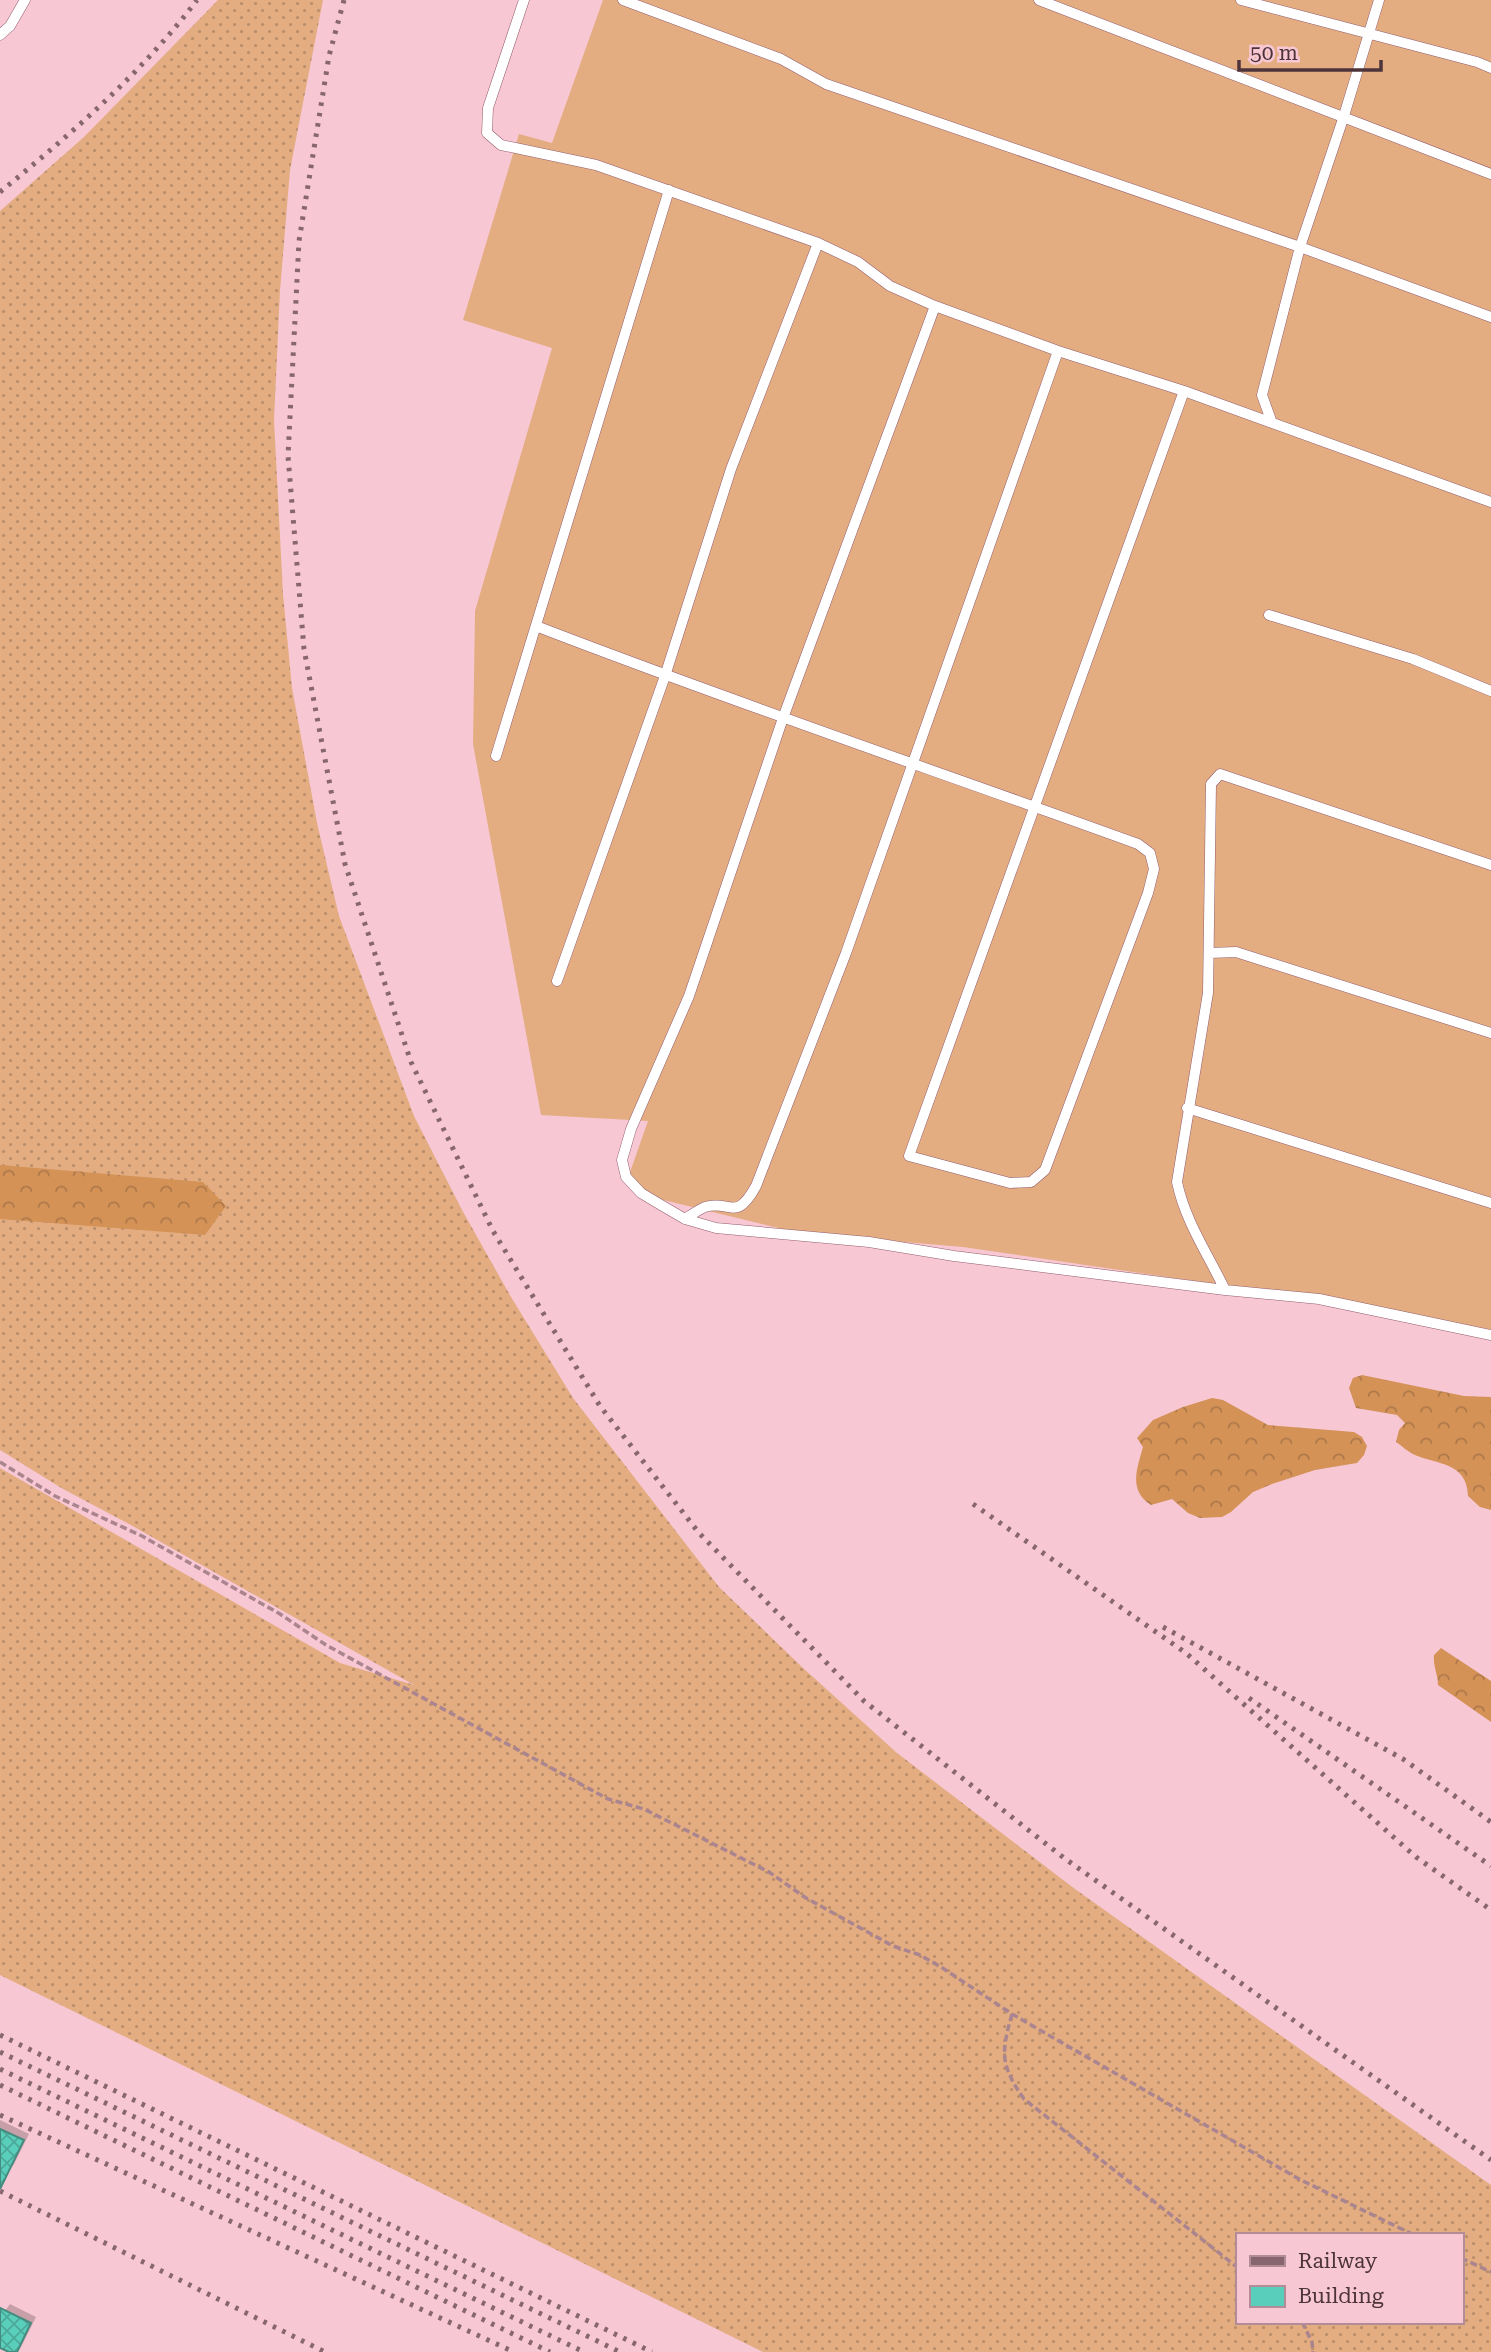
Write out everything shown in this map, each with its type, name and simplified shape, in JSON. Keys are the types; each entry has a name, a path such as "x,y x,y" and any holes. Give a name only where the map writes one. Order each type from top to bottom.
{"lane":[{"path":"0,35 10,26 25,0"},
{"path":"524,0 488,108 488,132 501,145 596,165 818,243 858,262 890,286 935,306 1058,351 1184,391 1491,502"},
{"path":"623,0 781,59 839,89 1300,247 1491,317"},
{"path":"1039,0 1491,174"},
{"path":"1241,0 1370,32 1491,68"},
{"path":"1272,423 1262,395 1300,247 1379,0"},
{"path":"496,756 669,190"},
{"path":"557,981 665,676 731,469 818,243"},
{"path":"935,306 783,718 689,996 631,1129 622,1160 626,1177 641,1193 685,1219 716,1228 869,1242 954,1256 1319,1299 1491,1335"},
{"path":"685,1219 706,1207 736,1209 748,1200 756,1186 846,953 914,765 1058,351"},
{"path":"536,626 665,676 1036,807 1138,844 1150,853 1154,869 1144,906 1045,1170 1031,1182 1010,1183 909,1156 1036,807 1184,391"},
{"path":"1269,615 1413,659 1491,691"},
{"path":"1225,1290 1197,1238 1180,1199 1177,1182 1187,1108 1208,993 1211,784 1220,774 1491,865"},
{"path":"1209,953 1236,952 1491,1033"},
{"path":"1187,1108 1491,1203"}],"path":[{"path":"0,1462 55,1496 153,1542 280,1614 326,1645 608,1799 644,1809 769,1872 806,1898 893,1946 920,1955 1012,2014 1301,2180 1410,2233"},
{"path":"1012,2014 1006,2034 1004,2057 1009,2077 1024,2099 1236,2266"},
{"path":"1463,2259 1491,2273"},
{"path":"1303,2324 1313,2352"}],"shaded area":[{"path":"218,0 323,0 290,170 280,291 274,420 283,594 292,688 317,823 339,916 414,1116 511,1297 573,1398 719,1587 897,1753 1075,1889 1491,2185 1491,2352 763,2352 0,1975 0,1468 340,1663 414,1685 63,1489 0,1450 0,211 84,137"},
{"path":"603,0 1491,0 1491,1333 1228,1286 963,1247 799,1233 647,1196 629,1175 648,1121 541,1115 473,744 475,611 552,348 463,320 519,134 552,143"}],"green space":[{"path":"0,1165 203,1182 226,1206 205,1235 0,1219"},
{"path":"1362,1375 1464,1396 1491,1397 1491,1510 1480,1507 1468,1496 1463,1477 1457,1471 1450,1466 1415,1455 1396,1442 1399,1430 1405,1423 1397,1415 1356,1408 1349,1388 1353,1378"},
{"path":"1212,1398 1223,1400 1268,1425 1354,1432 1362,1437 1367,1446 1364,1455 1357,1463 1315,1470 1253,1492 1222,1517 1200,1518 1188,1513 1172,1499 1151,1505 1139,1493 1137,1486 1137,1471 1143,1447 1137,1438 1153,1420"},
{"path":"1441,1648 1491,1681 1491,1722 1438,1685 1434,1655"}],"building":[{"path":"0,2129 24,2140 0,2189"},
{"path":"0,2308 31,2323 17,2352 0,2348"}],"railway":[{"path":"0,192 53,148 129,78 197,0"},
{"path":"344,0 329,56 299,241 288,456 304,649 345,864 411,1062 493,1231 600,1406 699,1533 864,1701 1064,1858 1491,2160"},
{"path":"973,1504 1186,1653 1416,1857 1491,1910"},
{"path":"1163,1627 1403,1759 1491,1822"},
{"path":"1249,1698 1491,1866"},
{"path":"0,2035 652,2352"},
{"path":"0,2052 620,2352"},
{"path":"0,2069 584,2352"},
{"path":"0,2085 550,2352"},
{"path":"0,2115 514,2352"},
{"path":"0,2191 325,2352"}]}
